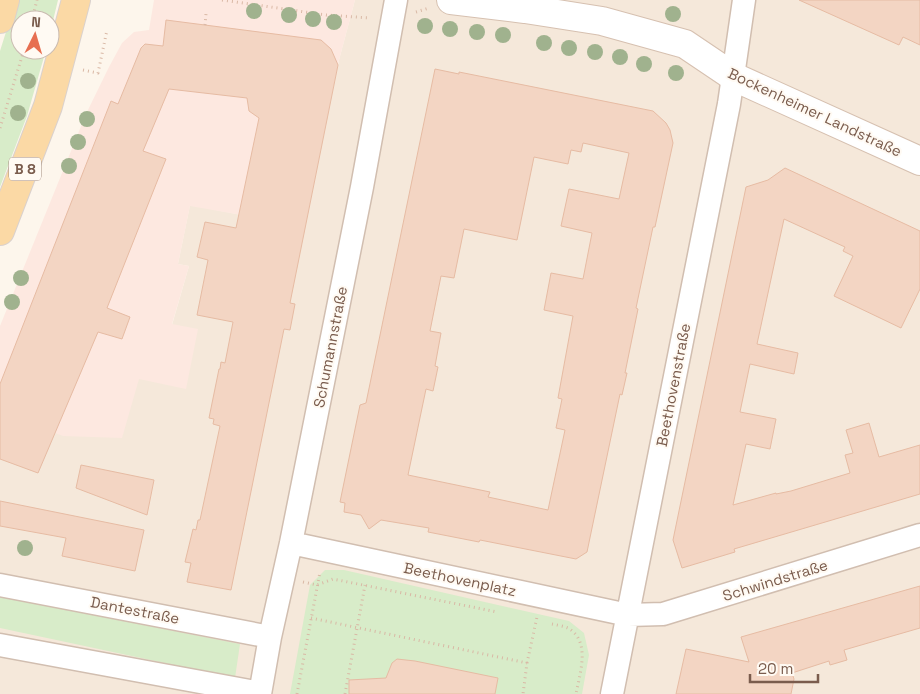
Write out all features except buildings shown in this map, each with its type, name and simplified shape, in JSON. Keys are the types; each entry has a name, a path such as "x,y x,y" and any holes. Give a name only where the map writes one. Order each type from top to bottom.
{"main road":[{"path":"0,19 5,0"},
{"name":"B 8","path":"0,231 48,106 76,0"},
{"name":"Bockenheimer Landstraße","path":"441,4 525,9 611,24 685,44 734,77 920,161"}],"street":[{"name":"Beethovenstraße","path":"612,694 734,77 744,0"},
{"name":"Schumannstraße","path":"260,694 358,207 395,10"},
{"name":"Schwindstraße","path":"628,615 663,614 920,535"},
{"name":"Beethovenplatz","path":"291,543 628,615"},
{"name":"Dantestraße","path":"0,585 270,637"},
{"path":"0,645 260,694"}],"path":[{"path":"222,0 326,15 395,10 441,4"},
{"path":"204,25 206,14"},
{"path":"83,70 98,73 108,30"},
{"path":"0,128 21,60"},
{"path":"298,694 326,550"},
{"path":"283,577 318,585 332,579 498,613"},
{"path":"345,694 365,585"},
{"path":"523,694 527,663 541,596"},
{"path":"312,618 527,663"},
{"path":"527,618 567,628 579,637 583,657 576,694"}],"shaded area":[{"path":"154,0 355,0 339,60 305,225 190,206 178,264 189,266 172,324 198,329 186,389 139,379 122,438 63,436 0,412 0,326 86,114 122,43 134,32 149,30"},
{"path":"355,0 920,0 920,694 0,694 0,412 138,379 172,325 189,266 178,264 190,205 305,225 339,60"}],"green space":[{"path":"16,0 58,0 56,10 13,10"},
{"path":"10,19 10,60 43,60 27,116 0,187 0,51"},
{"path":"325,570 344,570 569,621 584,633 589,655 582,694 290,694 310,585"},
{"path":"0,592 30,598 32,603 240,644 235,678 0,628"}]}
